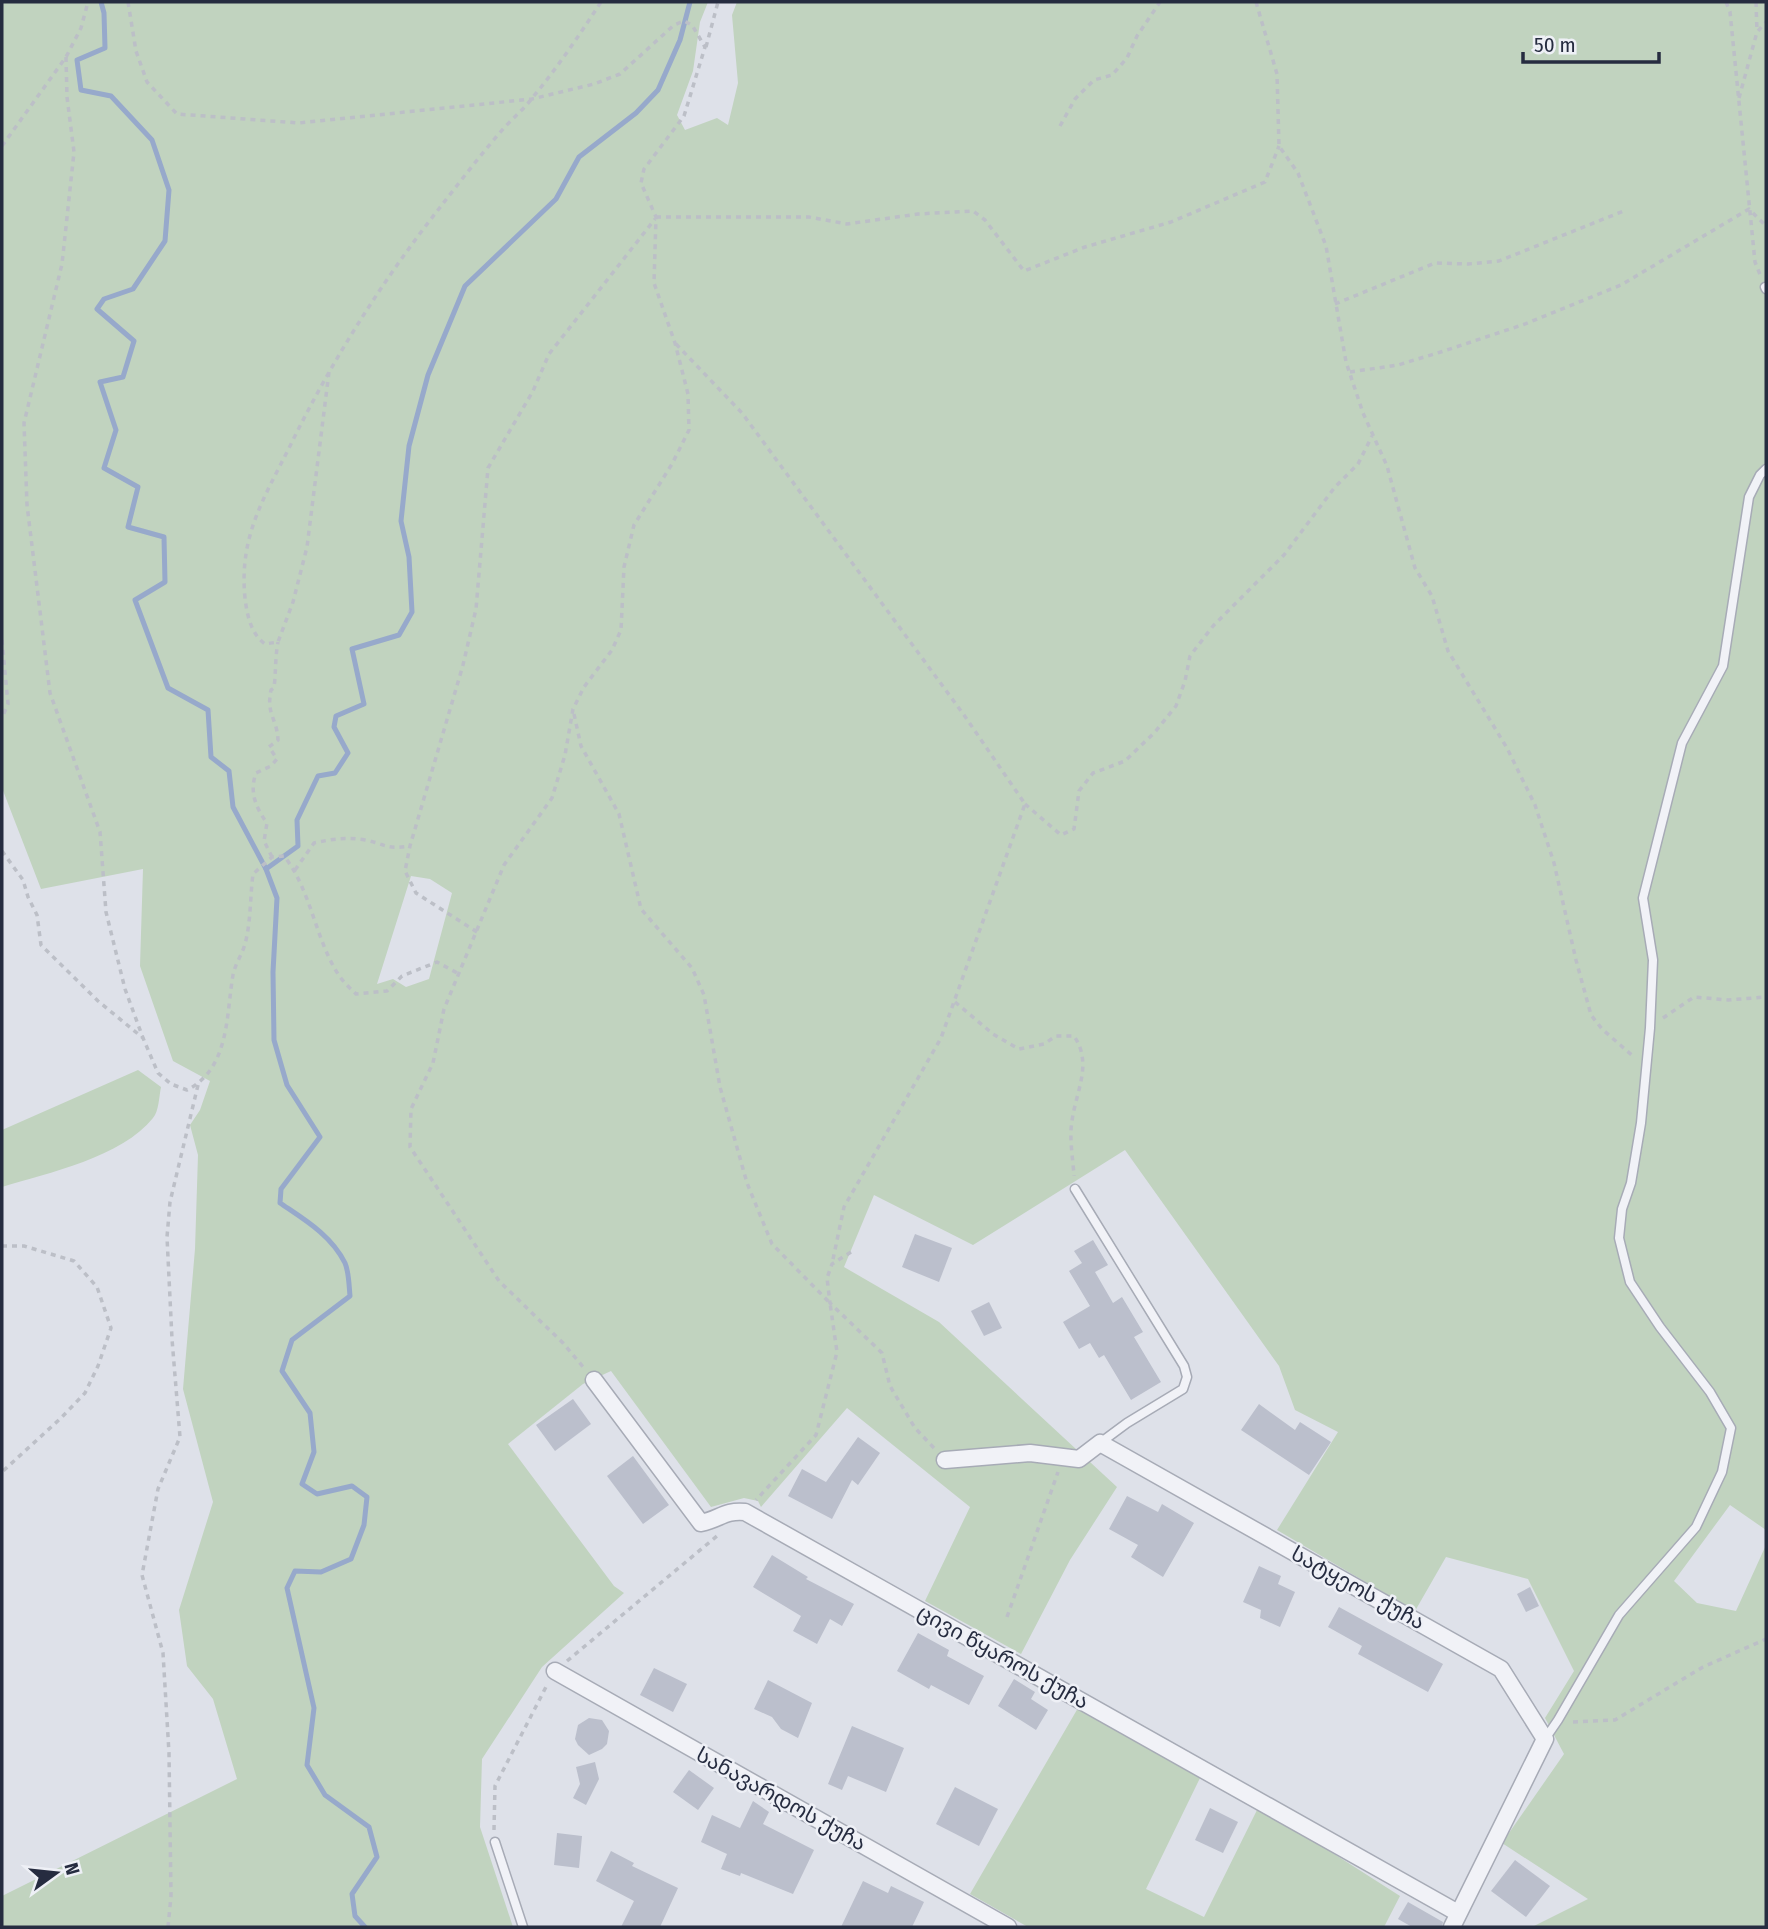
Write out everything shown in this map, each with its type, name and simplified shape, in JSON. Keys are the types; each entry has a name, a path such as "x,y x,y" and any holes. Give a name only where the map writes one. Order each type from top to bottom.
{"street":[{"path":"594,1380 701,1523 716,1520 731,1510 745,1512"},
{"path":"945,1460 1030,1453 1079,1459 1100,1443"},
{"name":"სატყეოს ქუჩა","path":"1100,1443 1501,1669 1545,1739"},
{"name":"ცივი წყაროს ქუჩა","path":"745,1512 1455,1920"},
{"name":"სანავარდოს ქუჩა","path":"555,1671 1008,1927"},
{"path":"1455,1920 1545,1739"}],"lane":[{"path":"1545,1739 1619,1615 1696,1527 1722,1472 1731,1428 1710,1392 1660,1327 1630,1282 1619,1238 1622,1209 1631,1183 1647,1072 1653,960 1643,898 1682,743 1723,666 1749,497 1766,469"},
{"path":"1074,1189 1184,1366 1187,1377 1183,1389 1100,1443"},
{"path":"495,1842 523,1927"}],"path":[{"path":"2,146 66,57 81,28 88,2"},
{"path":"128,2 136,51 147,82 177,114 299,123 532,99 594,84 620,74 674,25 684,21 692,25 705,47"},
{"path":"278,642 265,644 255,636 246,604 243,574 252,522 303,420 364,312 436,212 505,127 532,99 578,38 601,2"},
{"path":"594,1380 563,1343 499,1281 410,1147 411,1109 433,1063 444,1009 504,865 552,798 565,755 573,709 584,687 612,650 621,630 624,567 634,525 672,464 689,430 688,394 675,343 654,283 656,218 641,183 644,169 684,116 718,2"},
{"path":"1060,126 1075,99 1094,80 1112,75 1127,58 1137,36 1160,2"},
{"path":"656,218 809,217 847,224 918,214 973,211 985,220 1024,271 1085,247 1171,222 1265,182 1279,146 1277,74 1256,2"},
{"path":"1726,2 1730,12 1755,262 1766,288"},
{"path":"1738,102 1758,32 1756,2"},
{"path":"1758,32 1766,22"},
{"path":"66,57 67,97 74,152 62,264 24,423 27,505 50,693 100,832 106,912 125,989 143,1038 158,1073 171,1084 187,1090 199,1084 212,1068 225,1036 234,971 245,944 253,874 272,857 284,856 295,870 330,957 339,975 356,994 387,991 402,976 437,962 459,974"},
{"path":"1279,146 1298,173 1326,246 1350,372 1363,414 1387,466 1415,568 1432,596 1448,651 1507,748 1535,805 1554,863 1591,1015 1647,1072"},
{"path":"1749,209 1766,226"},
{"path":"1350,372 1398,365 1444,351 1525,324 1621,285 1749,209"},
{"path":"1335,304 1435,263 1499,261 1626,210"},
{"path":"477,932 416,893 405,871 476,609 488,468 533,391 549,354 656,218"},
{"path":"675,343 742,413 964,715 1025,804 1061,835 1074,829 1079,791 1093,774 1125,761 1155,732 1176,706 1190,656 1213,626 1284,555 1328,496 1357,464 1373,435"},
{"path":"272,857 264,841 267,823 258,811 251,786 256,773 271,766 277,759 269,747 278,740 278,728 272,721 268,705 277,670 275,659 278,642 293,602 307,547 329,372"},
{"path":"2,640 8,704 2,718"},
{"path":"573,709 581,746 620,814 641,909 692,968 704,995 720,1087 747,1183 772,1244 882,1353 890,1386 915,1428 945,1460"},
{"path":"495,1842 495,1786 555,1671 745,1512 816,1435 837,1352 827,1278 844,1207 941,1038 1025,804"},
{"path":"295,870 314,844 337,838 367,840 391,849 410,846"},
{"path":"2,851 23,880 37,915 41,946 143,1038"},
{"path":"1650,1028 1694,997 1728,1000 1766,997"},
{"path":"955,1002 993,1034 1019,1049 1044,1044 1056,1036 1074,1036 1081,1047 1084,1076 1071,1123 1074,1189"},
{"path":"168,1927 171,1896 169,1753 163,1653 142,1575 158,1489 180,1437 168,1249 170,1202 199,1084"},
{"path":"2,1246 24,1246 74,1261 97,1287 111,1328 99,1366 85,1393 2,1472"},
{"path":"832,1264 851,1252"},
{"path":"1007,1617 1059,1467 1079,1459"},
{"path":"1558,1720 1584,1723 1615,1720 1703,1667 1766,1639"}],"green space":[{"path":"2,2 708,2 700,22 693,71 677,115 685,130 717,118 728,125 738,83 732,15 737,2 1766,2 1766,1530 1730,1505 1674,1581 1697,1603 1736,1611 1766,1545 1766,1927 1532,1927 1588,1899 1502,1843 1564,1754 1545,1718 1574,1671 1528,1579 1446,1557 1415,1611 1277,1530 1338,1432 1295,1410 1279,1366 1125,1150 973,1245 874,1195 844,1267 939,1322 1117,1487 1070,1560 1021,1654 925,1601 970,1507 847,1408 761,1507 758,1501 744,1498 711,1507 611,1371 583,1384 508,1444 614,1586 624,1593 542,1667 482,1759 480,1827 513,1927 2,1927 2,1896 237,1779 213,1699 187,1666 179,1610 213,1502 183,1389 195,1249 198,1155 190,1125 200,1110 210,1081 173,1061 140,966 143,869 41,889 2,788","holes":["411,876 430,879 452,893 429,979 406,987 393,979 377,984"]},
{"path":"138,1070 161,1087 155,1115 139,1132 123,1143 83,1162 2,1187 2,1130"},
{"path":"1078,1708 1200,1778 1146,1889 1204,1917 1259,1806 1400,1896 1384,1927 1028,1927 970,1894"}],"building":[{"path":"915,1234 952,1248 939,1282 902,1267"},
{"path":"1093,1240 1108,1265 1095,1272 1113,1303 1122,1297 1143,1332 1134,1337 1161,1382 1131,1400 1104,1355 1099,1358 1090,1343 1079,1349 1063,1322 1090,1306 1069,1271 1082,1263 1074,1251"},
{"path":"989,1302 1002,1328 984,1336 971,1311"},
{"path":"573,1399 591,1424 555,1451 536,1425"},
{"path":"1259,1404 1295,1430 1300,1422 1331,1442 1309,1475 1241,1430"},
{"path":"858,1437 880,1453 858,1485 852,1480 832,1519 788,1496 802,1469 826,1482"},
{"path":"633,1456 669,1505 643,1524 607,1476"},
{"path":"1127,1496 1158,1512 1162,1504 1194,1523 1163,1577 1131,1557 1138,1545 1109,1529"},
{"path":"772,1555 808,1577 806,1579 854,1604 842,1626 830,1619 817,1644 793,1631 801,1616 753,1587"},
{"path":"1259,1566 1281,1576 1278,1584 1295,1592 1280,1627 1260,1618 1261,1610 1243,1602"},
{"path":"1530,1587 1539,1606 1526,1612 1517,1594"},
{"path":"1339,1607 1443,1664 1428,1692 1358,1654 1362,1646 1328,1627"},
{"path":"918,1633 949,1650 947,1656 984,1676 969,1705 931,1685 929,1689 897,1671"},
{"path":"654,1668 687,1684 673,1712 640,1695"},
{"path":"1014,1679 1035,1692 1031,1699 1048,1710 1036,1730 998,1706"},
{"path":"768,1680 812,1703 798,1738 781,1729 772,1717 754,1709"},
{"path":"589,1718 602,1720 609,1731 607,1744 589,1755 575,1739 578,1725"},
{"path":"852,1726 904,1748 886,1792 848,1776 842,1790 828,1784"},
{"path":"595,1762 599,1779 586,1805 573,1798 580,1784 576,1767"},
{"path":"689,1770 714,1788 698,1810 673,1792"},
{"path":"955,1787 998,1809 979,1846 936,1824"},
{"path":"753,1801 769,1812 763,1824 814,1850 793,1894 741,1873 740,1876 721,1869 727,1854 701,1842 712,1815 740,1828"},
{"path":"1210,1808 1238,1822 1223,1853 1195,1840"},
{"path":"557,1833 582,1836 579,1868 554,1865"},
{"path":"611,1851 634,1863 632,1866 678,1888 660,1927 621,1927 634,1901 596,1881"},
{"path":"1515,1860 1550,1886 1526,1917 1491,1891"},
{"path":"863,1881 888,1893 891,1886 924,1902 912,1927 841,1927"},
{"path":"1408,1902 1443,1922 1442,1927 1412,1927 1398,1919"}],"waterway":[{"path":"101,2 105,48 77,60 81,90 111,96 152,140 169,190 165,241 133,289 104,299 97,309 134,341 123,377 100,382 116,430 104,468 138,487 128,527 164,537 165,582 135,600 168,688 208,710 211,757 229,771 233,807 266,869"},
{"path":"365,1927 355,1916 352,1894 377,1857 369,1827 325,1795 307,1765 314,1708 287,1588 295,1571 321,1572 351,1559 364,1525 367,1497 352,1486 317,1494 302,1484 314,1452 310,1413 282,1371 292,1340 350,1296 345,1263 339,1253 317,1229 280,1203 281,1189 320,1137 287,1085 274,1040 273,972 277,898 266,869 298,846 297,820 318,776 335,773 348,753 334,727 336,716 364,704 352,649 399,635 412,612 409,557 401,521 409,446 428,375 465,286 556,199 579,157 636,113 658,90 680,40 690,2"}]}
